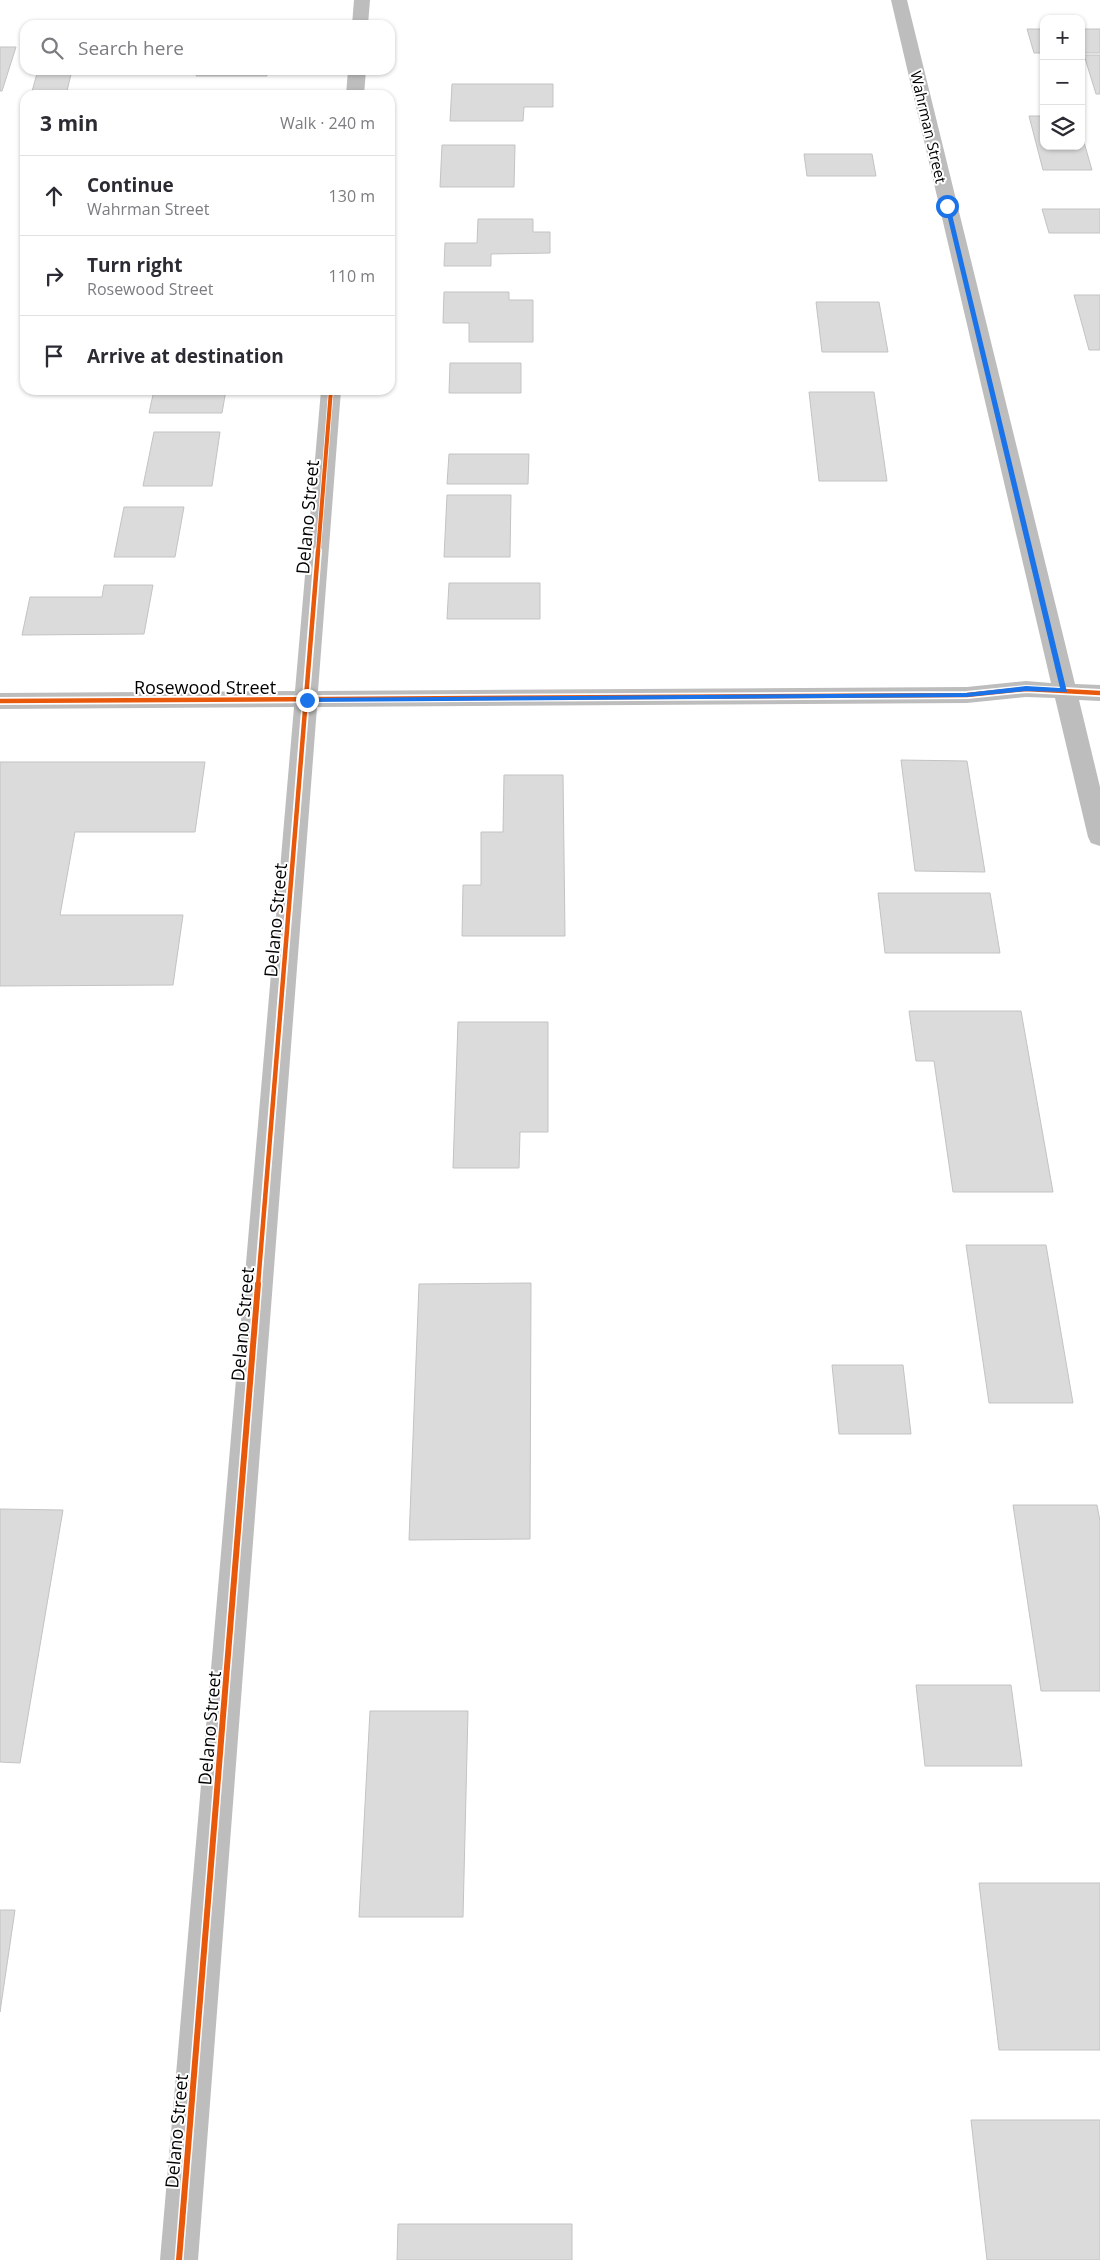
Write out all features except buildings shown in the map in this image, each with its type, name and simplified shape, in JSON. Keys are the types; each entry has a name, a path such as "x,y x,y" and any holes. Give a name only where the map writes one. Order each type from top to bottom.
{"street":[{"path":"360,20 362,0"},
{"name":"Wahrman Street","path":"899,0 1100,837"},
{"path":"355,90 357,75"},
{"name":"Delano Street","path":"179,2260 331,395"},
{"name":"Rosewood Street","path":"0,701 966,695 1026,689 1100,693"}],"cycle path":[{"path":"179,2260 331,395"},
{"path":"0,701 967,695 1026,689 1100,693"}],"route":[{"path":"307,700 966,695 1026,689 1064,691 947,206"}]}
